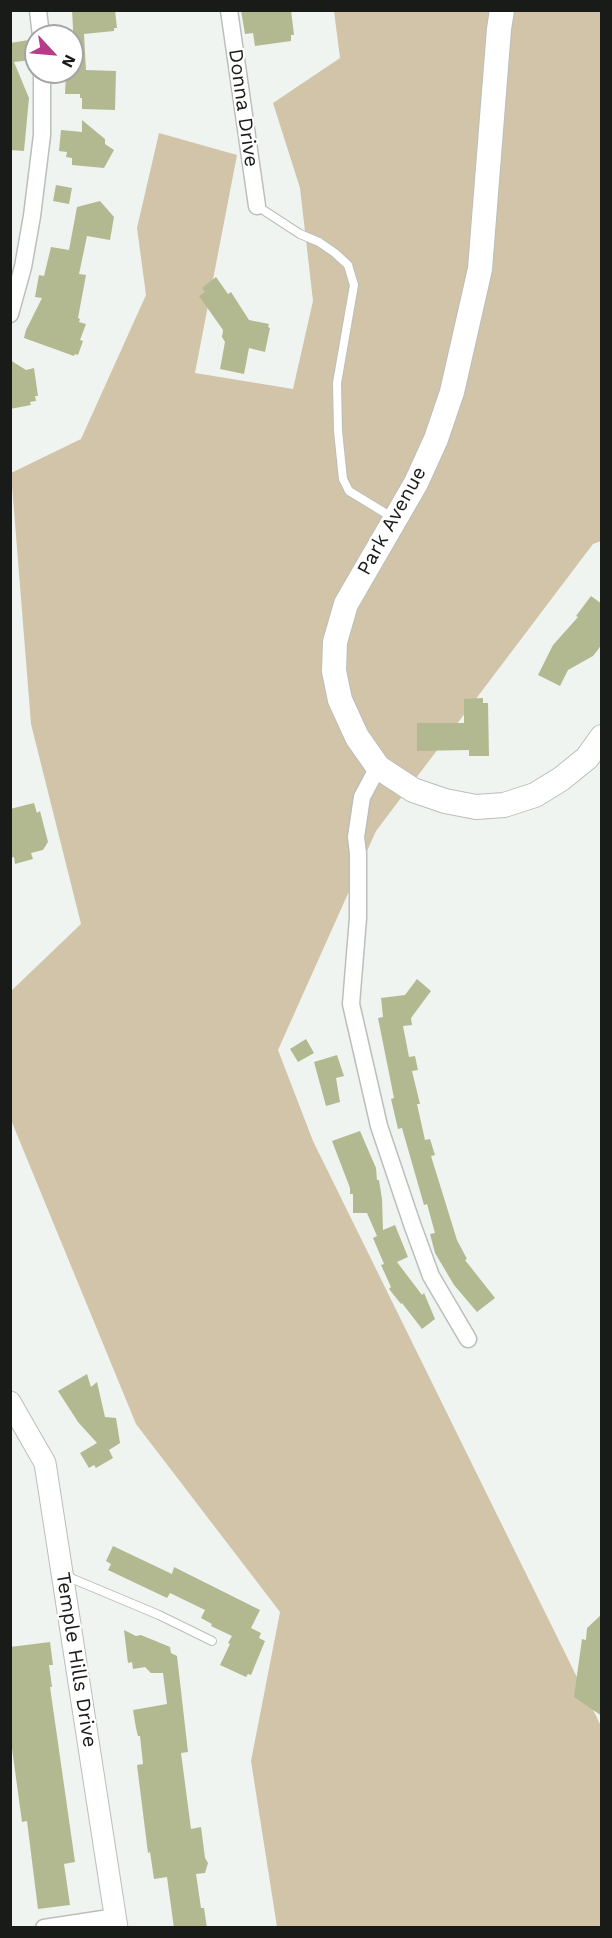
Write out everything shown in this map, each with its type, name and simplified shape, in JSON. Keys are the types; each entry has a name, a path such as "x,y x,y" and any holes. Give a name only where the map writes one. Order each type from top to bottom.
{"main road":[{"name":"Park Avenue","path":"502,10 480,269 452,392 436,439 416,483 346,604 335,642 334,670 340,700 357,737 378,767 413,790 446,801 476,807 504,805 535,795 561,780 587,758 602,737"}],"street":[{"name":"Donna Drive","path":"229,10 257,206"},
{"path":"10,314 23,267 32,216 42,135 42,84"},
{"path":"378,767 362,797 356,837 358,918 351,1004 379,1126 412,1224 431,1276 468,1340"},
{"name":"Temple Hills Drive","path":"10,1401 45,1463 116,1922"},
{"path":"44,1928 116,1922"}],"lane":[{"path":"257,206 300,234 319,242 348,265 354,285 337,383 338,431 343,479 349,491 396,519"},
{"path":"62,1575 159,1615 212,1641"}],"shaded area":[{"path":"334,11 601,11 601,541 593,544 376,831 278,1050 313,1141 601,1726 601,1927 277,1927 251,1761 280,1612 136,1424 11,1120 11,991 81,924 31,724 11,473 81,439 146,295 137,228 159,133 237,155 195,373 293,389 313,301 300,188 273,103 340,58"}],"building":[{"path":"72,10 115,10 117,28 114,28 114,31 84,34 84,24 73,24"},
{"path":"241,10 291,10 294,35 291,35 291,41 255,46 253,33 245,34"},
{"path":"84,34 86,70 116,71 115,110 82,109 80,94 65,94 65,84 84,84"},
{"path":"24,41 24,61 14,62 29,98 24,151 10,150 10,43"},
{"path":"82,120 105,139 105,144 114,150 104,168 72,165 72,158 66,157 67,152 59,151 61,130 82,132"},
{"path":"56,185 72,188 69,204 53,201"},
{"path":"100,201 114,217 110,240 87,236 79,274 86,275 78,318 79,322 86,324 80,340 83,341 78,355 74,356 24,338 42,298 35,297 39,275 44,276 51,247 69,250 77,207"},
{"path":"216,277 228,294 231,292 249,320 269,324 265,352 249,348 244,374 220,369 225,342 222,337 223,330 199,296 205,292 202,288"},
{"path":"10,360 26,370 34,368 38,396 35,396 36,401 30,402 31,405 10,409"},
{"path":"591,596 602,604 602,644 593,656 568,670 560,686 538,675 553,645 578,617 576,616"},
{"path":"483,698 483,703 488,703 489,756 469,756 469,750 417,751 417,723 464,723 464,699"},
{"path":"34,803 37,813 40,811 48,842 43,850 31,853 33,859 15,864 14,857 10,858 10,809"},
{"path":"417,979 431,991 411,1018 412,1025 403,1026 409,1057 415,1056 418,1070 412,1071 420,1104 417,1104 425,1140 430,1139 435,1155 431,1156 457,1240 467,1259 465,1260 495,1298 477,1312 454,1285 435,1253 430,1234 435,1233 427,1204 424,1205 402,1128 398,1129 391,1099 394,1098 378,1018 383,1017 381,998 405,995"},
{"path":"306,1039 314,1053 298,1062 290,1049"},
{"path":"337,1055 344,1076 336,1078 340,1102 326,1106 314,1062"},
{"path":"360,1131 376,1168 377,1180 379,1180 383,1230 395,1225 408,1257 397,1262 422,1295 424,1293 435,1319 422,1329 389,1289 391,1287 381,1265 384,1264 373,1238 377,1236 367,1213 353,1213 353,1194 350,1194 350,1188 332,1141"},
{"path":"87,1374 91,1387 97,1382 105,1417 116,1418 120,1443 109,1450 113,1458 96,1468 94,1465 89,1468 80,1453 97,1443 78,1422 58,1391"},
{"path":"113,1546 172,1574 174,1567 260,1610 251,1628 261,1633 259,1638 265,1641 251,1675 248,1674 246,1677 220,1665 232,1636 211,1626 212,1624 201,1618 205,1610 170,1593 167,1598 108,1570 111,1564 106,1561"},
{"path":"602,1614 602,1716 574,1697 582,1639 586,1640 587,1628"},
{"path":"124,1630 170,1647 171,1653 177,1656 188,1752 181,1753 191,1829 201,1827 205,1858 208,1863 205,1873 196,1874 201,1908 204,1908 207,1928 174,1928 167,1877 154,1879 150,1852 148,1853 137,1765 143,1764 140,1736 138,1736 133,1710 167,1704 163,1673 151,1673 145,1667 133,1669 132,1662 128,1663"},
{"path":"50,1642 53,1665 49,1665 52,1687 50,1687 75,1862 64,1864 70,1905 38,1909 27,1821 22,1822 10,1734 10,1647"}]}
